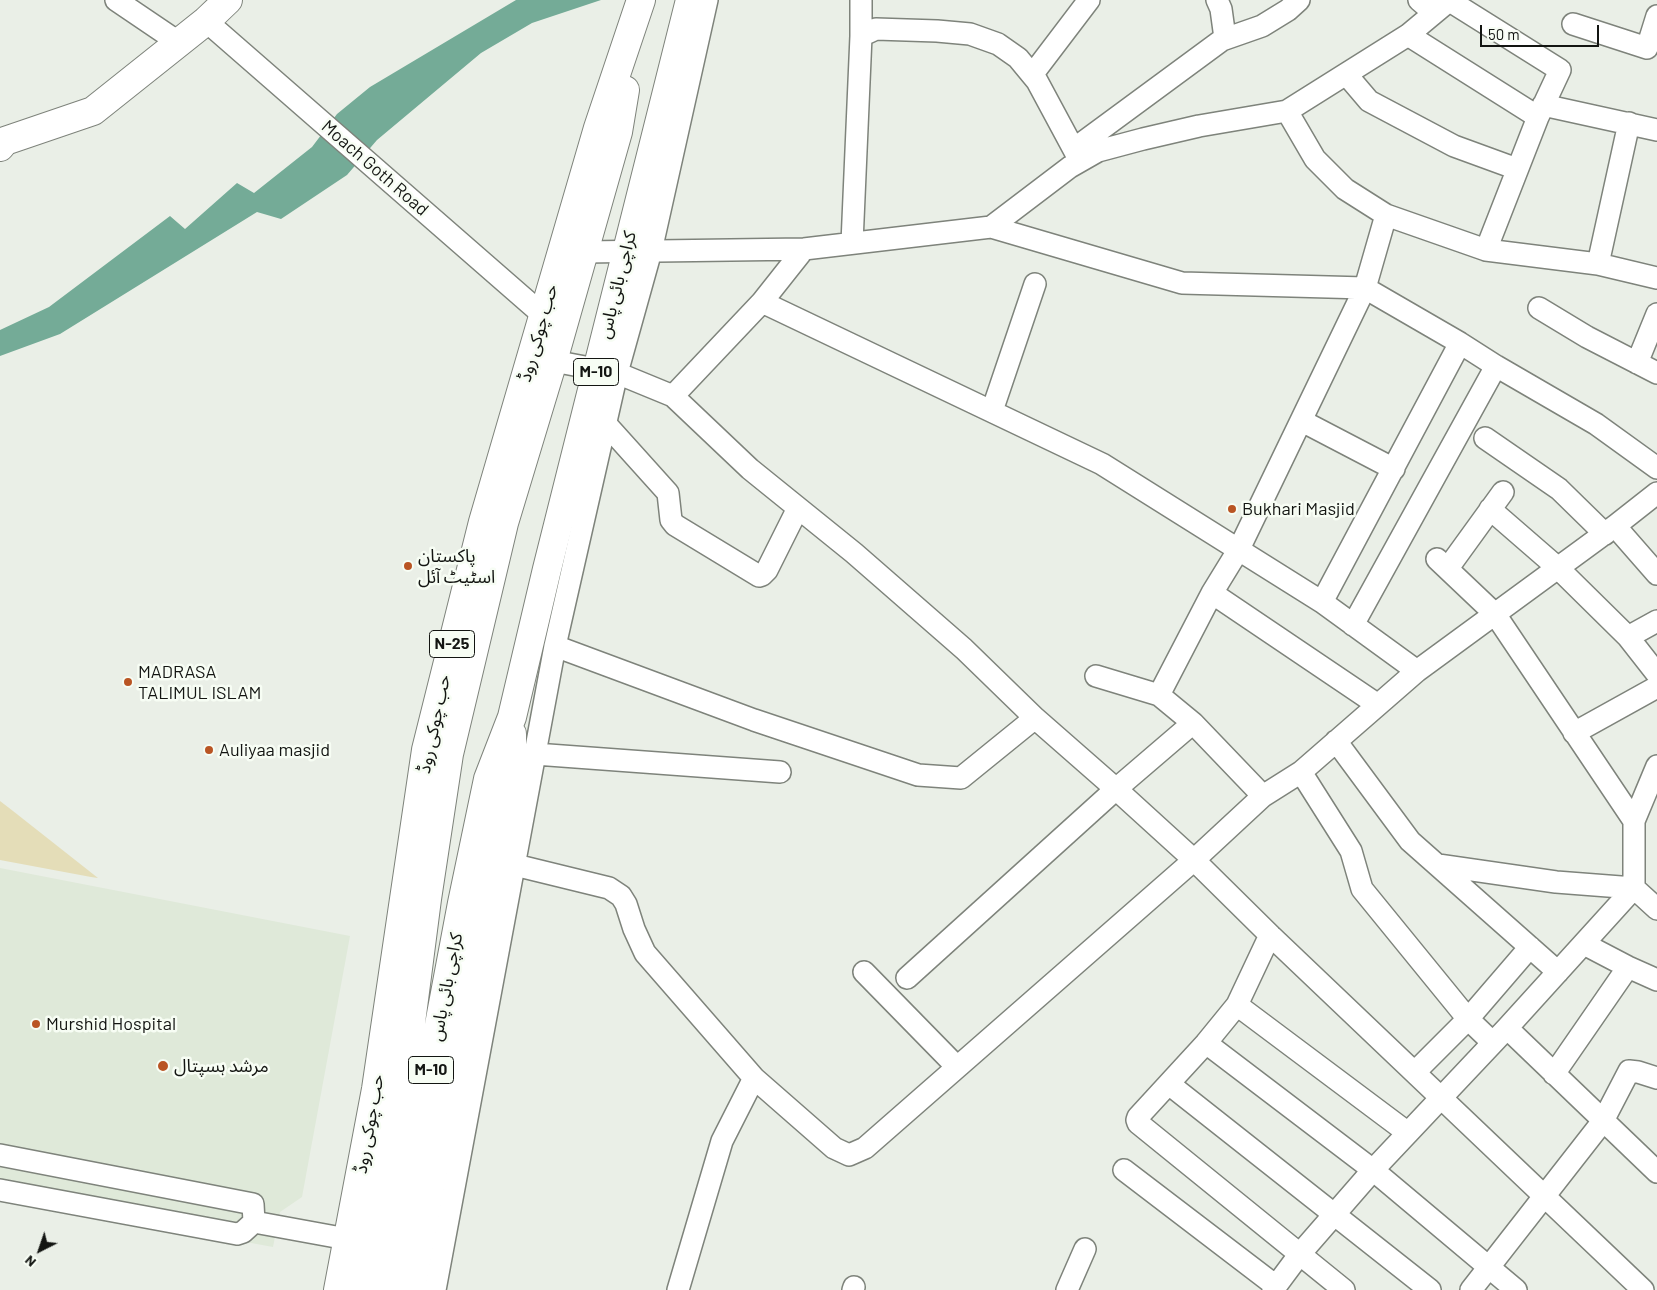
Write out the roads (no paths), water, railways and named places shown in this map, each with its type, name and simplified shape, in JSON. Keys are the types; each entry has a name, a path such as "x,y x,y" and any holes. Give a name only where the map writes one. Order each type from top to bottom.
{"main road":[{"path":"0,147 5,141 93,111 206,21 228,0"},
{"path":"364,1290 402,1092 450,754 504,522 553,361 618,132 639,5"},
{"name":"حب چوکی روڈ","path":"338,1290 376,1089 426,750 482,522 598,128 639,5"},
{"name":"کراچی بائی پاس","path":"411,1290 493,859 488,779 512,717 547,569 606,371 638,251 696,8"},
{"name":"کراچی بائی پاس","path":"389,1290 493,859"}],"street":[{"path":"116,0 178,42"},
{"path":"852,243 861,0"},
{"path":"1032,75 1089,0"},
{"path":"1217,0 1221,9 1225,38"},
{"path":"991,227 1070,166 1077,155 1222,40 1262,26 1288,10 1299,0"},
{"path":"1077,155 1199,126 1287,111 1408,35 1438,4 1560,70 1541,111 1486,250"},
{"path":"1573,24 1652,49 1657,16"},
{"name":"Moach Goth Road","path":"206,21 543,315"},
{"path":"861,36 876,29 937,31 970,34 998,44 1018,58 1037,81 1077,155"},
{"path":"1408,35 1541,111 1657,130"},
{"path":"1346,74 1369,101 1454,146 1518,170"},
{"path":"1287,111 1315,159 1345,189 1386,215 1486,250 1598,264 1657,278"},
{"path":"1598,264 1629,124"},
{"path":"1159,695 1212,593 1239,549 1365,288 1386,215"},
{"path":"584,252 804,249 991,227 1182,284 1365,288 1460,342 1496,366 1596,424 1657,468"},
{"path":"673,396 762,302 804,249"},
{"path":"992,411 1035,284"},
{"path":"762,302 1102,464 1322,602 1417,671"},
{"path":"1539,308 1586,337 1657,373"},
{"path":"1637,363 1657,314"},
{"path":"1322,602 1460,342"},
{"path":"553,361 606,371 673,396 750,469 854,553 964,649 1035,718 1194,860 1270,935 1643,1290"},
{"path":"1353,625 1496,366"},
{"path":"436,1290 493,859 535,754 555,646 605,423 606,371"},
{"path":"1302,421 1394,469"},
{"path":"605,423 668,493 671,520 675,525 759,576 767,570 798,508"},
{"path":"1485,438 1559,489 1610,530 1657,574"},
{"path":"1503,492 1442,564 1495,614 1634,822 1649,898"},
{"path":"493,859 609,888 621,896 626,904 634,929 645,953 754,1078 834,1148 849,1155 865,1148 1194,860 1264,796 1301,772 1417,671 1610,530 1657,493"},
{"path":"1490,509 1558,568 1628,638 1657,674"},
{"path":"1212,593 1378,704"},
{"path":"1628,638 1657,621"},
{"path":"555,646 754,720 918,775 961,778 1035,718"},
{"path":"1096,676 1159,695 1192,723 1264,796"},
{"path":"1574,733 1657,687"},
{"path":"907,978 1192,723"},
{"path":"1336,741 1410,841 1558,972"},
{"path":"535,754 780,772"},
{"path":"1634,822 1657,766"},
{"path":"1301,772 1351,851 1362,889 1468,1019 1500,1035 1554,1074 1657,1172"},
{"path":"1438,865 1649,898"},
{"path":"1124,1170 1274,1288 1334,1213 1584,944 1649,898"},
{"path":"1270,935 1237,1005 1206,1043 1138,1117 1138,1123 1344,1290"},
{"path":"1584,944 1628,968 1657,980"},
{"path":"1414,1072 1468,1019 1530,946"},
{"path":"1554,1074 1628,968"},
{"path":"864,972 957,1067"},
{"path":"1237,1005 1408,1133"},
{"path":"1206,1043 1373,1170 1516,1290"},
{"path":"1471,1290 1603,1121 1629,1071 1657,1078"},
{"path":"678,1290 722,1141 754,1078"},
{"path":"1169,1084 1430,1290"},
{"path":"0,1155 253,1204 254,1222"},
{"path":"0,1190 237,1234 243,1232 254,1222"},
{"path":"254,1222 347,1239"},
{"path":"1067,1290 1086,1249"}],"place":[{"name":"Bukhari Masjid","path":"1232,509"},
{"name":"پاکستان اسٹیٹ آئل","path":"408,566"},
{"name":"MADRASA TALIMUL ISLAM","path":"128,682"},
{"name":"Auliyaa masjid","path":"209,750"},
{"name":"Murshid Hospital","path":"36,1024"},
{"name":"مرشد ہسپتال","path":"163,1066"}]}
